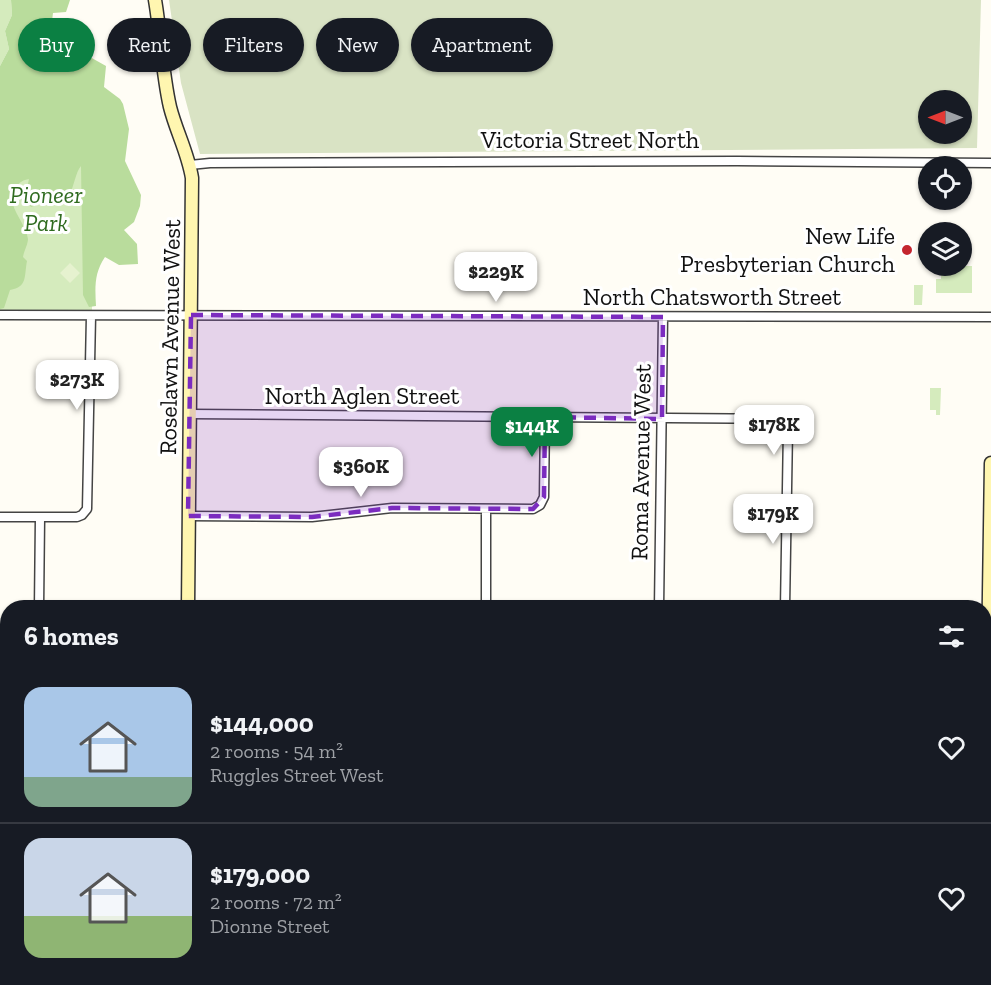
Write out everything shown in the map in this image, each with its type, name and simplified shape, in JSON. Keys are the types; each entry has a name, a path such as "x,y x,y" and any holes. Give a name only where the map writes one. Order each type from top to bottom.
{"street":[{"name":"Roselawn Avenue West","path":"155,0 173,121 190,165 193,193 188,600"},
{"name":"Victoria Street North","path":"190,165 210,163 713,161 991,163"},
{"name":"North Chatsworth Street","path":"0,315 991,318"},
{"path":"0,517 77,517 84,513 88,504 91,315"},
{"name":"Roma Avenue West","path":"658,600 663,317"},
{"name":"North Aglen Street","path":"190,414 777,418 784,422 788,429 785,600"},
{"path":"188,516 312,517 392,508 486,510 533,508 540,505 544,497 545,417"},
{"path":"989,600 991,463"},
{"path":"486,510 486,600"},
{"path":"39,600 40,518"}],"highlighted area":[{"path":"191,315 663,317 662,419 545,417 544,497 533,509 392,508 312,517 188,516"}],"green space":[{"path":"0,0 11,0 12,15 5,31 9,49 0,66"},
{"path":"11,0 70,0 66,12 53,13 52,18 18,18 18,72 95,72 95,60 106,66 104,87 123,104 129,129 125,161 141,195 134,222 124,230 137,244 138,264 119,265 105,257 97,275 96,306 89,307 83,295 81,166 69,197 56,202 48,197 42,203 31,207 25,197 29,179 21,182 13,193 13,206 28,239 23,257 27,261 22,283 16,289 10,290 4,308 0,309 0,66 9,49 5,31 12,15"},
{"path":"169,0 981,0 977,148 200,154 179,72 191,72 191,18 172,18"},
{"name":"Pioneer Park","path":"0,106 91,106 92,312 0,312"},
{"path":"70,263 80,273 70,283 60,273"},
{"path":"941,276 972,276 972,293 936,293 936,279 941,279"},
{"path":"914,285 923,285 922,305 914,305"},
{"path":"930,388 941,388 940,415 936,415 936,410 930,410"}],"place":[{"name":"New Life Presbyterian Church","path":"907,250"}]}
